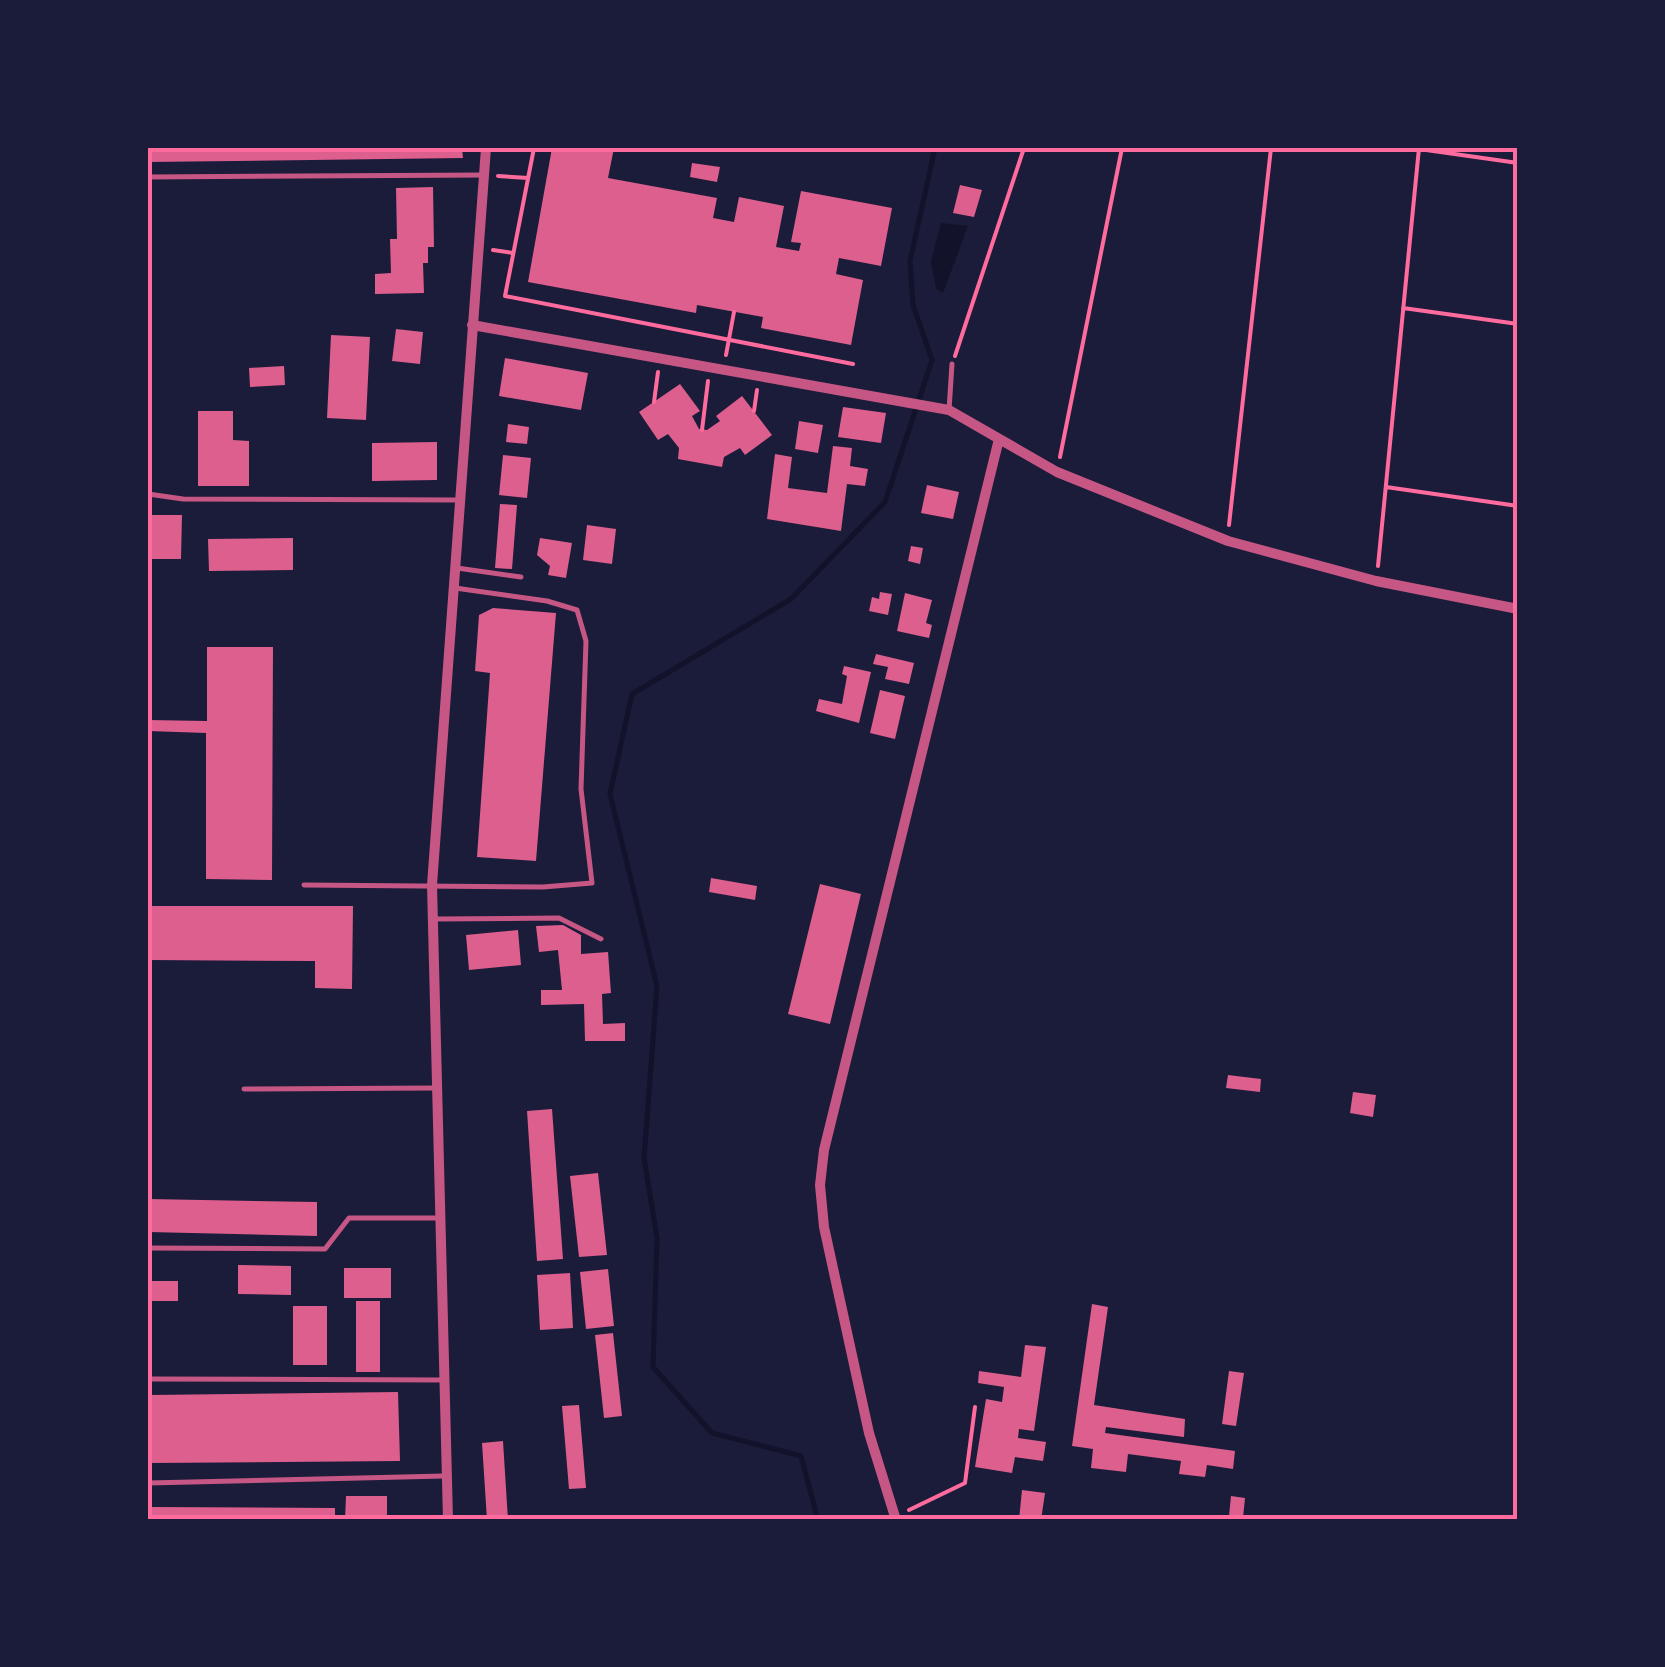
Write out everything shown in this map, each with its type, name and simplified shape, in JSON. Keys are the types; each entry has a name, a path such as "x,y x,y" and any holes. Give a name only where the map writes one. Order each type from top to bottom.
{"street":[{"path":"448,1520 432,886 486,148"},
{"path":"472,325 949,410 1057,472 1228,541 1376,581 1518,608"},
{"path":"896,1518 869,1433 824,1227 820,1185 829,1131 999,439"}],"lane":[{"path":"148,177 484,175"},
{"path":"949,410 952,364"},
{"path":"148,494 183,500 459,500"},
{"path":"454,568 522,577"},
{"path":"304,885 543,887 592,883 580,789 586,641 577,610 546,601 452,587"},
{"path":"432,920 559,918 601,939"},
{"path":"244,1089 435,1088"},
{"path":"148,1248 326,1249 349,1218 439,1218"},
{"path":"148,1379 444,1380"},
{"path":"148,1483 446,1476"}],"path":[{"path":"534,148 505,296 853,364"},
{"path":"952,364 1024,148"},
{"path":"1057,472 1122,148"},
{"path":"1228,541 1272,148"},
{"path":"1376,581 1419,148 1518,163"},
{"path":"484,175 528,178"},
{"path":"1403,308 1518,324"},
{"path":"724,369 734,312"},
{"path":"654,402 660,358"},
{"path":"702,430 710,367"},
{"path":"754,411 759,375"},
{"path":"1386,487 1518,506"},
{"path":"896,1518 965,1483 974,1407"}],"shaded area":[{"path":"941,223 968,226 943,293 936,289 931,261"}],"building":[{"path":"148,148 462,148 463,158 148,162"},
{"path":"552,148 614,148 608,178 717,198 713,218 734,222 739,197 784,206 776,247 799,251 801,243 791,242 801,191 892,208 881,266 839,258 836,274 863,280 851,345 761,328 763,317 697,305 696,313 528,282"},
{"path":"692,163 720,167 717,182 690,177"},
{"path":"960,185 982,190 974,217 953,213"},
{"path":"433,187 434,247 428,247 428,263 423,263 424,293 375,294 375,274 391,273 390,239 397,239 396,188"},
{"path":"396,329 423,332 420,364 392,361"},
{"path":"331,335 370,337 366,420 327,418"},
{"path":"505,358 588,373 581,410 499,396"},
{"path":"284,366 285,385 250,387 249,368"},
{"path":"680,384 700,411 692,416 699,429 707,430 720,421 716,416 742,396 772,435 745,455 740,448 724,457 722,467 678,459 679,448 668,434 658,440 639,412"},
{"path":"843,407 886,413 881,443 838,437"},
{"path":"198,411 233,411 233,440 249,441 249,486 198,486"},
{"path":"799,421 823,425 818,453 795,449"},
{"path":"508,424 529,427 527,444 506,442"},
{"path":"437,442 437,480 372,481 372,443"},
{"path":"833,446 852,448 850,466 868,469 865,486 847,484 841,531 767,519 775,454 792,457 788,488 827,493"},
{"path":"503,455 531,458 527,498 499,495"},
{"path":"927,485 959,492 953,519 921,513"},
{"path":"500,504 517,505 512,569 495,568"},
{"path":"148,515 182,515 181,559 151,559 151,595 148,595"},
{"path":"587,525 616,529 612,564 583,560"},
{"path":"293,538 293,570 209,571 208,539"},
{"path":"540,538 572,543 566,578 548,575 550,566 537,555"},
{"path":"911,546 923,548 920,564 908,561"},
{"path":"880,592 892,594 888,615 869,611 872,597 879,599"},
{"path":"905,593 932,600 926,623 932,625 929,638 897,631"},
{"path":"493,608 556,613 536,861 477,857 490,673 475,671 479,615"},
{"path":"207,647 273,647 272,880 206,879 206,733 148,731 148,720 207,721"},
{"path":"876,654 914,663 909,684 885,679 888,667 873,664"},
{"path":"844,666 871,672 859,723 816,711 819,699 842,704 847,676 842,674"},
{"path":"880,690 905,696 895,739 870,733"},
{"path":"711,878 757,886 755,900 709,892"},
{"path":"820,884 861,894 830,1024 788,1014"},
{"path":"148,906 353,906 352,989 315,988 315,961 148,960"},
{"path":"563,925 581,935 581,954 608,952 611,993 602,994 603,1024 625,1023 625,1041 585,1041 584,1004 541,1005 541,990 562,990 558,950 539,952 536,926"},
{"path":"518,930 521,965 469,970 466,935"},
{"path":"1228,1075 1261,1079 1260,1092 1226,1088"},
{"path":"1353,1092 1376,1095 1373,1117 1350,1113"},
{"path":"552,1109 563,1259 537,1261 527,1111"},
{"path":"598,1173 607,1255 579,1257 570,1176"},
{"path":"148,1199 317,1202 317,1236 148,1232"},
{"path":"238,1265 291,1266 291,1295 238,1294"},
{"path":"344,1268 391,1268 391,1298 344,1298"},
{"path":"608,1269 614,1326 586,1329 580,1272"},
{"path":"570,1273 573,1328 540,1330 537,1275"},
{"path":"148,1281 178,1281 178,1301 148,1301"},
{"path":"356,1301 380,1301 380,1372 356,1372"},
{"path":"1092,1304 1108,1307 1094,1405 1185,1419 1184,1437 1106,1427 1105,1433 1235,1451 1233,1469 1207,1465 1205,1477 1179,1474 1181,1461 1128,1454 1126,1472 1091,1468 1093,1449 1072,1446"},
{"path":"293,1306 327,1306 327,1365 293,1365"},
{"path":"613,1333 622,1416 604,1418 595,1335"},
{"path":"1025,1345 1046,1347 1034,1431 1019,1429 1018,1438 1046,1442 1043,1461 1015,1457 1012,1473 975,1467 986,1399 1002,1402 1004,1387 978,1383 979,1371 1021,1377"},
{"path":"1229,1371 1244,1373 1236,1426 1222,1424"},
{"path":"398,1392 400,1461 148,1463 148,1395"},
{"path":"579,1405 586,1488 569,1489 562,1406"},
{"path":"503,1441 508,1520 487,1520 482,1443"},
{"path":"1022,1490 1045,1493 1041,1520 1019,1520"},
{"path":"346,1496 387,1496 387,1520 345,1520"},
{"path":"1231,1496 1245,1498 1243,1518 1229,1516"},
{"path":"148,1507 335,1508 335,1520 148,1520"}],"waterway":[{"path":"818,1520 801,1456 712,1433 653,1367 657,1238 644,1158 657,986 610,794 632,694 791,599 885,502 932,360 913,305 910,261 935,148"}]}
